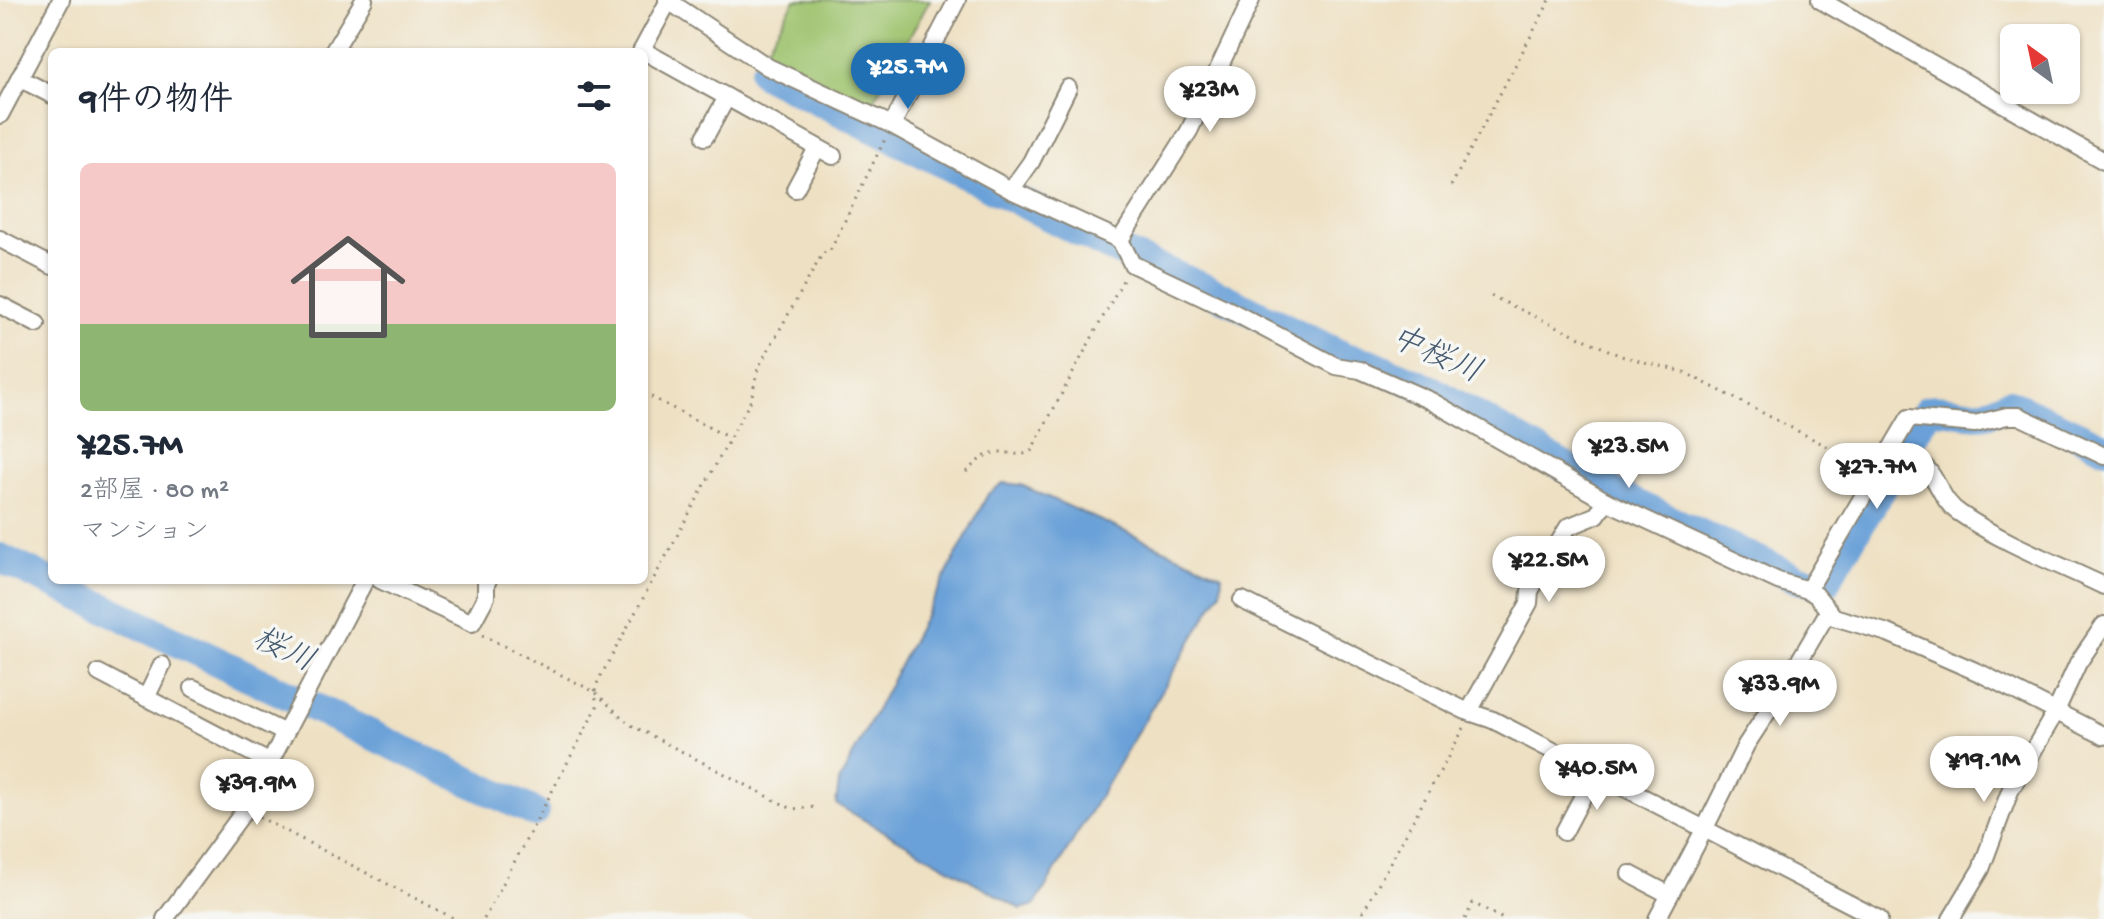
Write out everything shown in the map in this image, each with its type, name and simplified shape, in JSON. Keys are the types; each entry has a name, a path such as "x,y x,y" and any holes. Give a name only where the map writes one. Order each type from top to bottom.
{"street":[{"path":"0,115 61,0"},
{"path":"335,48 364,0"},
{"path":"644,48 668,0 768,67 889,131 1011,190 1336,366 1360,370 1431,401 1606,501 1778,581 1811,584"},
{"path":"889,131 957,0"},
{"path":"1126,252 1189,131 1251,0"},
{"path":"1820,0 2104,161"},
{"path":"648,54 833,156"},
{"path":"19,78 48,93"},
{"path":"1011,190 1031,162 1068,88"},
{"path":"705,137 727,97"},
{"path":"795,189 817,148"},
{"path":"0,239 48,264"},
{"path":"0,305 37,324"},
{"path":"1811,584 1877,472 1896,452 1909,418 1975,424 2019,416 2104,456"},
{"path":"1896,452 1927,469 1941,494 1957,512 1983,528 2104,586"},
{"path":"1472,713 1472,706 1529,603 1530,591 1568,527 1597,515 1606,501"},
{"path":"165,919 245,810 363,584"},
{"path":"389,584 472,623 486,597 486,584"},
{"path":"1811,584 1834,617 1888,633 2104,736"},
{"path":"1242,600 1472,713 1493,720 1879,919"},
{"path":"1657,919 1746,745 1828,612"},
{"path":"1951,919 1981,869 2010,791 2056,711 2078,663 2104,625"},
{"path":"146,698 162,665"},
{"path":"99,673 269,762"},
{"path":"193,688 285,733"},
{"path":"1564,832 1595,773"},
{"path":"1630,874 1670,895"}],"path":[{"path":"1451,186 1550,0"},
{"path":"484,919 597,707 595,692 605,668 751,400 758,368 823,253 830,251 889,131"},
{"path":"966,472 988,455 1001,452 1026,455 1031,451 1126,252"},
{"path":"1491,296 1621,356 1684,372 1877,472"},
{"path":"648,395 730,438"},
{"path":"472,623 477,632 595,692 629,724 792,809 816,807"},
{"path":"1359,919 1472,713"},
{"path":"245,810 455,919"},
{"path":"1465,919 1473,903 1503,919"}],"green space":[{"path":"795,0 930,0 870,107 764,52"}],"water":[{"path":"1003,483 1021,485 1222,575 1221,591 1035,905 1021,909 836,804 839,782 988,494"}],"waterway":[{"name":"中桜川","path":"764,73 1112,248 1209,290 1345,357 1370,363 1433,391 1632,502 1798,579 1824,584 1928,410 1982,413 2009,403 2104,447"},
{"name":"桜川","path":"0,558 48,581"},
{"name":"桜川","path":"55,584 534,812"}]}
